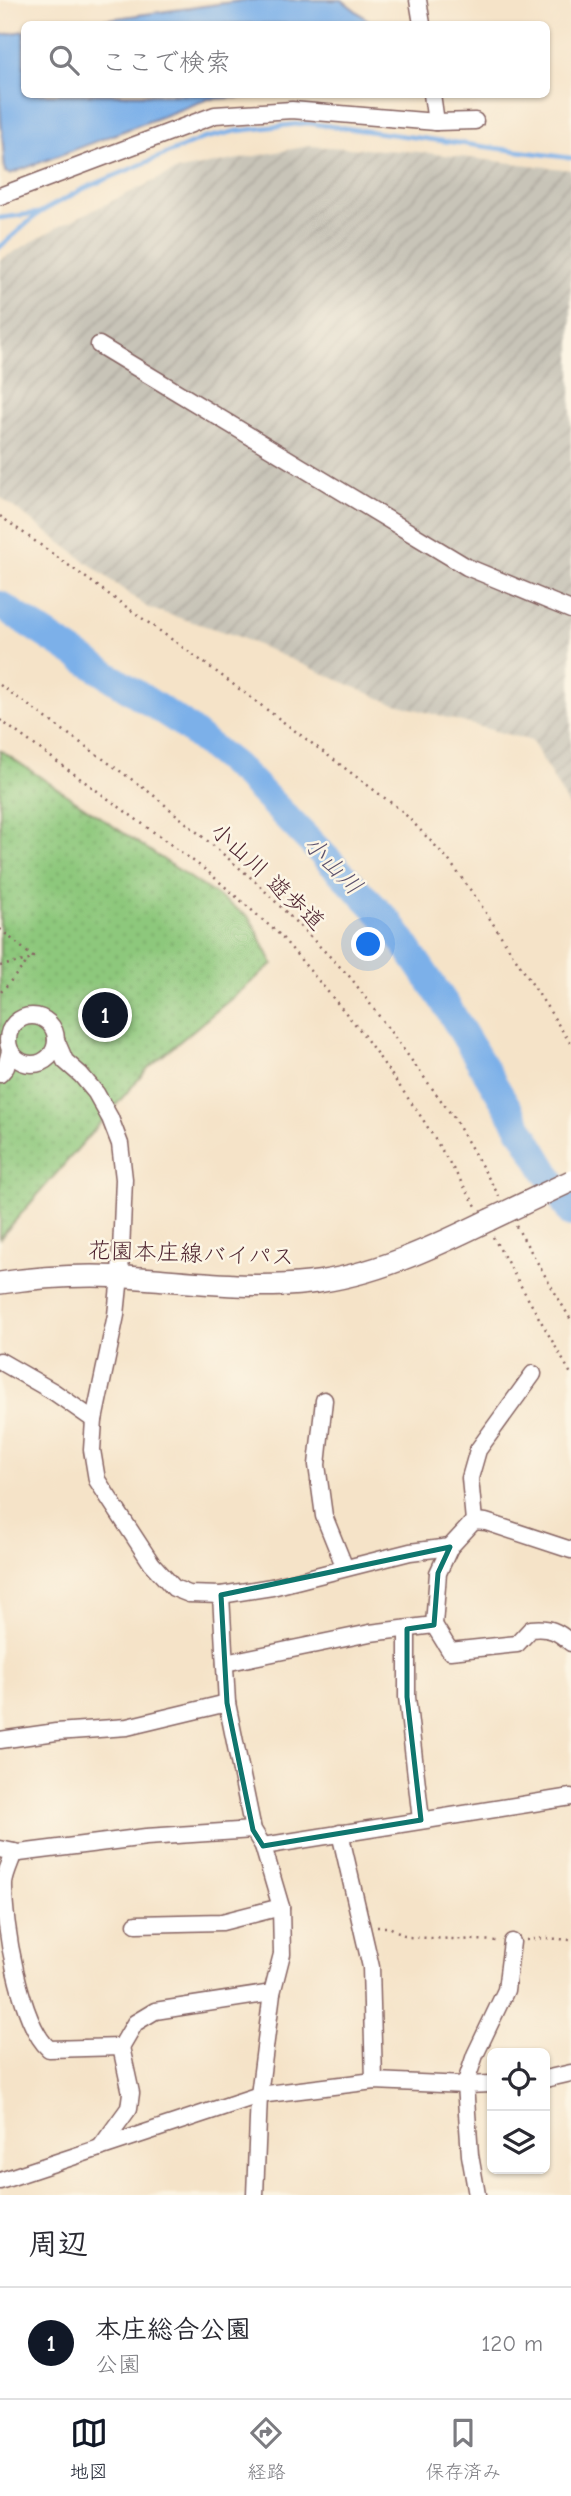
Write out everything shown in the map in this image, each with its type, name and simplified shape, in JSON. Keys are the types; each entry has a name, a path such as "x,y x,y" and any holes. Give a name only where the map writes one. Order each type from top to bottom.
{"main road":[{"name":"花園本庄線バイパス","path":"0,1283 39,1277 120,1276 239,1286 307,1283 361,1274 403,1259 487,1222 571,1181"}],"street":[{"path":"418,0 422,21"},
{"path":"433,98 436,122"},
{"path":"0,196 215,116 292,110 436,122 475,121"},
{"path":"99,345 467,566 571,610"},
{"path":"56,1040 51,1055 44,1061 37,1064 9,1063 8,1036 14,1023 28,1016 36,1016 50,1024 65,1061 96,1093 120,1144 124,1178 120,1276 116,1315 94,1420 92,1450 97,1480 152,1564 174,1588 188,1594 221,1595 272,1587 410,1552 450,1547"},
{"path":"44,1061 65,1061"},
{"path":"0,1361 54,1392 94,1420"},
{"path":"533,1374 478,1450 471,1478 474,1521 450,1547 438,1573 434,1625 450,1651 517,1644 531,1629 543,1628 559,1631 571,1643"},
{"path":"324,1400 317,1465 324,1516 345,1567"},
{"path":"474,1521 486,1522 571,1550"},
{"path":"221,1595 227,1703 253,1830 263,1846 281,1907 282,1954 272,1993 259,2095 255,2195"},
{"path":"225,1663 370,1633 434,1625"},
{"path":"407,1629 407,1697 421,1820"},
{"path":"0,1740 57,1732 127,1727 227,1703"},
{"path":"263,1846 571,1797"},
{"path":"121,2048 49,2049 39,2039 13,1968 4,1881 7,1851 146,1837 253,1830"},
{"path":"340,1833 371,1968 374,2081"},
{"path":"136,1924 222,1922 281,1907"},
{"path":"477,2195 470,2155 465,2085 475,2055 506,1990 512,1942"},
{"path":"100,2148 129,2108 131,2093 121,2048 135,2023 155,2011 272,1993"},
{"path":"550,2078 571,2073"},
{"path":"0,2181 259,2095 374,2081 487,2084"}],"path":[{"path":"0,516 210,667 402,811 447,858 477,899 571,1044"},
{"name":"小山川 遊歩道","path":"0,685 152,794 256,882 351,978 454,1118 502,1201"},
{"path":"0,720 207,871 280,935 360,1030 422,1118 487,1222 571,1374"},
{"path":"0,929 33,957 0,993"},
{"path":"0,966 29,960"},
{"path":"516,1225 571,1320"},
{"path":"361,1927 389,1927 408,1937 512,1942 546,1938 571,1940"}],"highlighted area":[{"path":"450,1547 438,1573 434,1625 407,1629 407,1697 421,1820 263,1846 253,1830 227,1703 221,1595"}],"shaded area":[{"path":"309,146 419,152 571,170 571,810 532,741 389,702 237,636 148,608 0,497 0,260 58,227 175,171"}],"green space":[{"path":"0,750 250,918 273,964 149,1067 0,1238"}],"water":[{"path":"247,0 342,0 369,21 95,21"},
{"path":"21,32 21,98 228,98 208,99 10,174 5,172 0,107 0,35"}],"waterway":[{"path":"0,247 39,213 83,189 202,139 237,131 307,123 571,158"},
{"path":"0,218 38,213"},
{"name":"小山川","path":"0,605 180,722 242,772 391,924 448,1008 571,1213"}],"place":[{"name":"本庄総合公園","path":"105,1015"}]}
